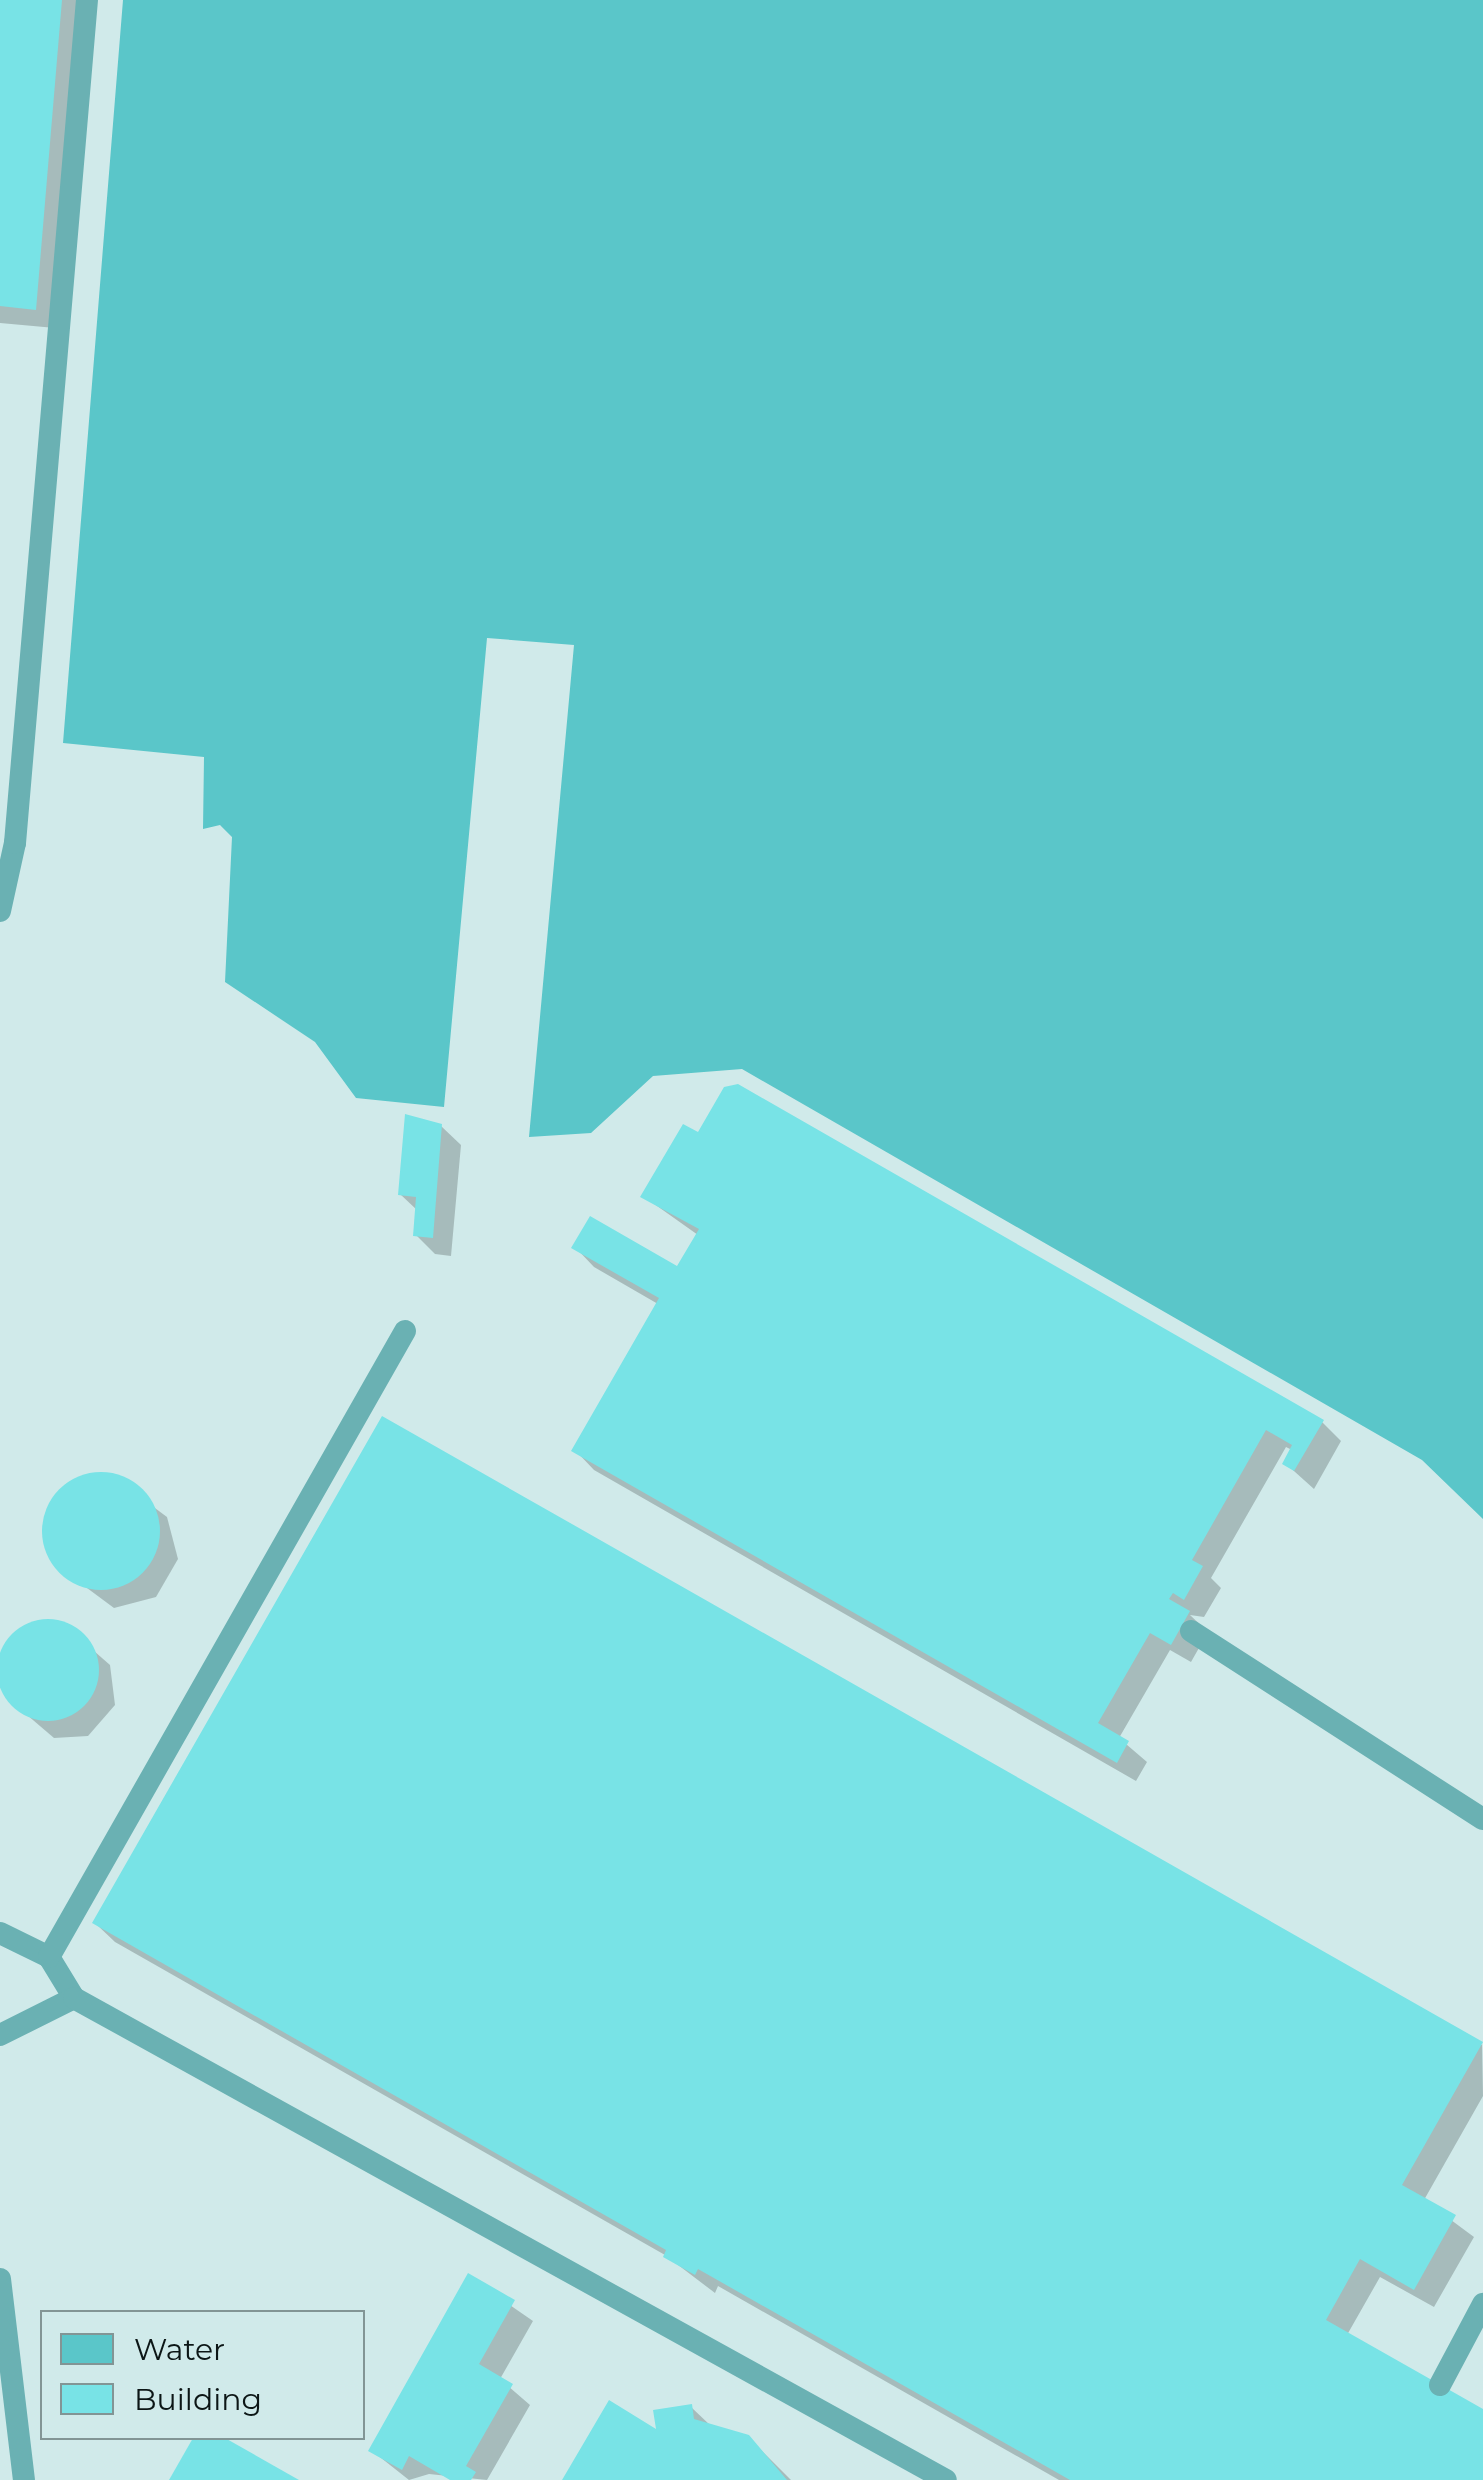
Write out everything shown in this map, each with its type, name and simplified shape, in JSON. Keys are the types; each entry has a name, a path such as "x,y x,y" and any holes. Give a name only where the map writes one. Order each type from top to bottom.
{"lane":[{"path":"0,911 15,843 87,0"},
{"path":"49,1956 405,1330"},
{"path":"1190,1631 1483,1820"},
{"path":"0,1933 49,1956 74,1998 946,2480"},
{"path":"0,2035 74,1998"},
{"path":"0,2279 24,2480"},
{"path":"1440,2385 1483,2304"}],"water":[{"path":"123,0 1483,0 1483,1519 1422,1460 742,1069 653,1076 591,1133 529,1137 574,645 487,638 444,1107 356,1098 315,1042 225,982 232,837 220,825 203,829 204,757 63,743"}],"building":[{"path":"0,0 62,0 36,310 0,306"},
{"path":"738,1084 1324,1420 1294,1471 1282,1464 1292,1445 1266,1430 1192,1560 1203,1566 1184,1600 1173,1593 1169,1599 1190,1611 1171,1645 1150,1633 1098,1723 1129,1741 1117,1763 571,1451 659,1298 571,1248 590,1216 677,1266 699,1229 640,1197 683,1124 698,1132 724,1087"},
{"path":"405,1114 442,1124 433,1238 413,1236 416,1197 398,1195"},
{"path":"382,1416 1483,2042 1402,2185 1456,2215 1414,2290 1360,2259 1326,2320 1483,2409 1483,2480 1070,2480 698,2269 695,2275 663,2257 666,2250 92,1923"},
{"path":"101,1472 124,1476 143,1489 156,1508 160,1531 156,1554 143,1573 124,1586 101,1590 78,1586 59,1573 46,1554 42,1531 46,1508 59,1489 78,1476"},
{"path":"28,1622 68,1622 91,1641 98,1660 96,1690 68,1718 28,1718 0,1690 0,1650"},
{"path":"468,2273 515,2300 479,2364 513,2384 466,2466 476,2472 471,2480 450,2480 409,2456 402,2470 368,2451"},
{"path":"609,2400 656,2429 653,2410 692,2404 694,2419 749,2435 787,2480 562,2480"},
{"path":"192,2440 229,2440 299,2480 169,2480"}]}
